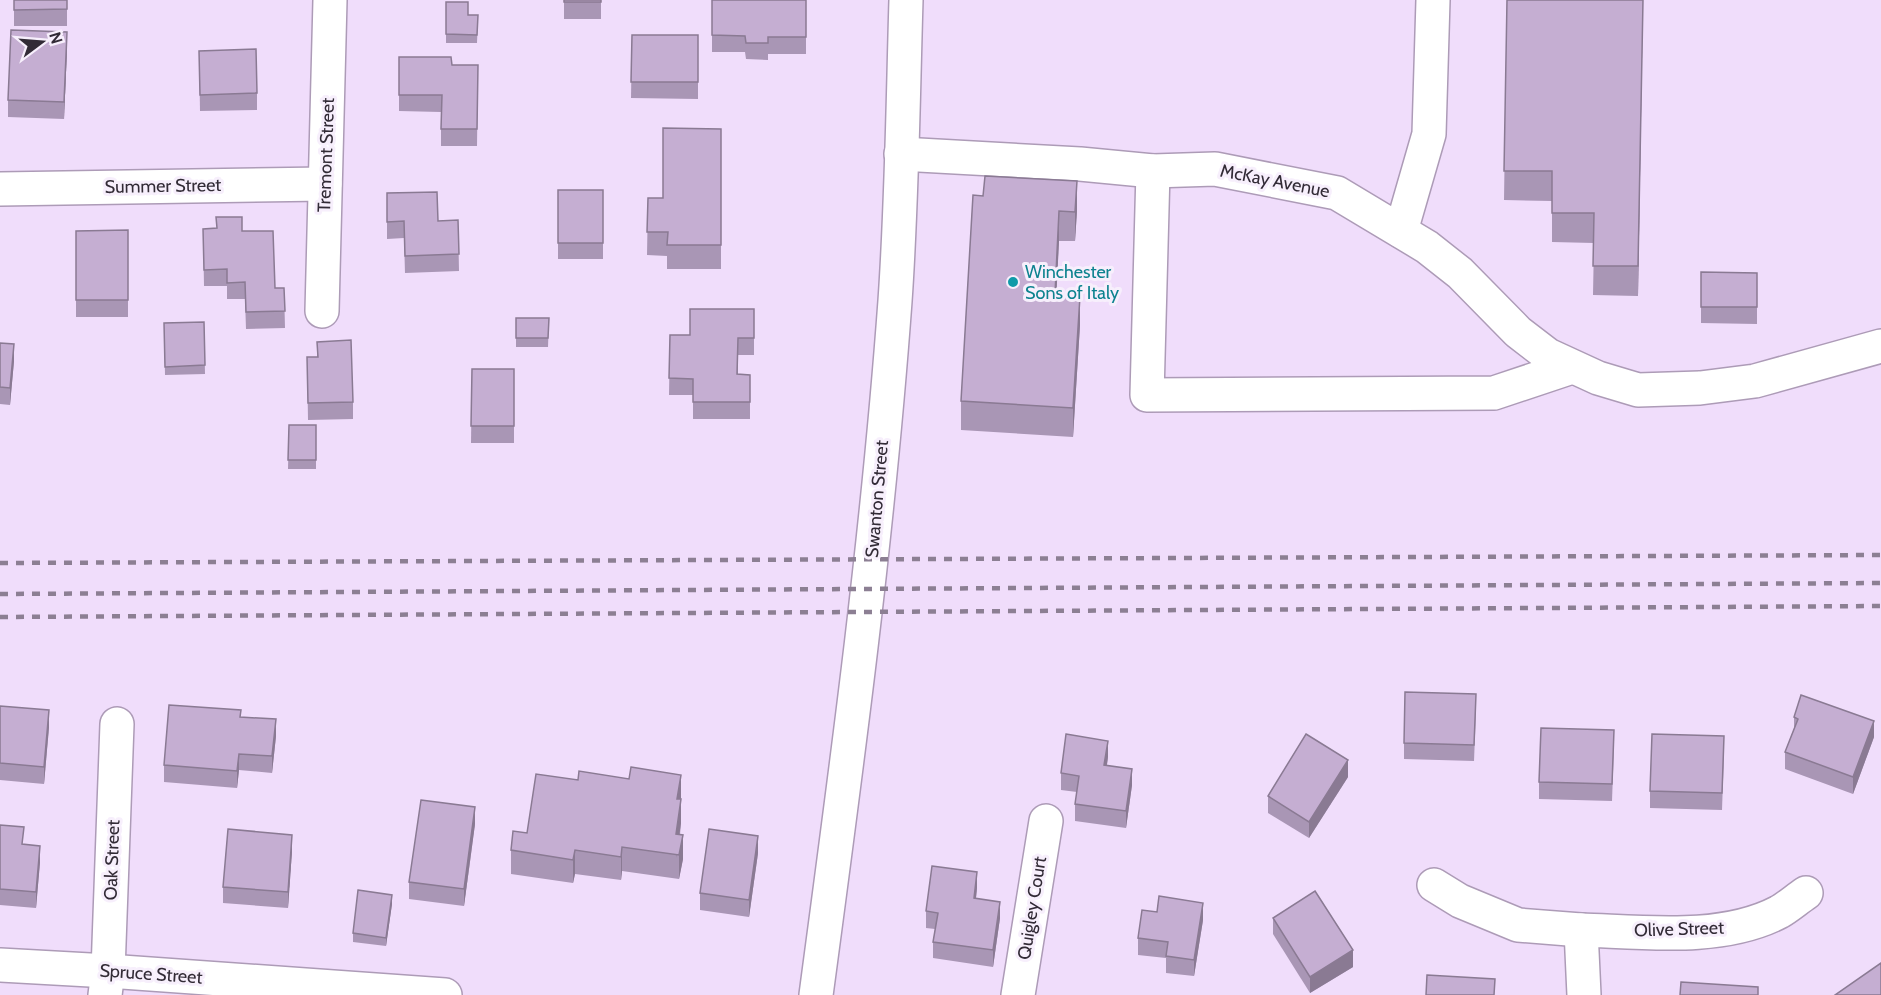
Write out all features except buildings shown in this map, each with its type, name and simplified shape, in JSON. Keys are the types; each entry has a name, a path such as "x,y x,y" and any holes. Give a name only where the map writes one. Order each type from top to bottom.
{"street":[{"name":"Tremont Street","path":"322,311 330,0"},
{"name":"Swanton Street","path":"816,995 854,715 874,541 895,300 906,0"},
{"path":"1401,231 1429,134 1433,0"},
{"name":"McKay Avenue","path":"902,154 1080,164 1153,171 1215,169 1337,193 1427,247 1460,273 1518,332 1548,355 1598,378 1638,390 1700,388 1755,381 1881,346"},
{"path":"1153,171 1147,395 1494,393 1572,367"},
{"name":"Summer Street","path":"0,189 325,184"},
{"name":"Oak Street","path":"106,983 117,724"},
{"name":"Quigley Court","path":"1018,995 1046,821"},
{"name":"Olive Street","path":"1434,885 1460,901 1518,925 1581,930 1691,932 1720,930 1750,923 1779,912 1806,893"},
{"path":"1581,930 1584,995"},
{"name":"Spruce Street","path":"0,965 106,983 445,995"}],"railway":[{"path":"0,563 1881,555"},
{"path":"0,594 1881,583"},
{"path":"0,617 1881,606"}],"place":[{"name":"Winchester Sons of Italy","path":"1013,282"}]}
